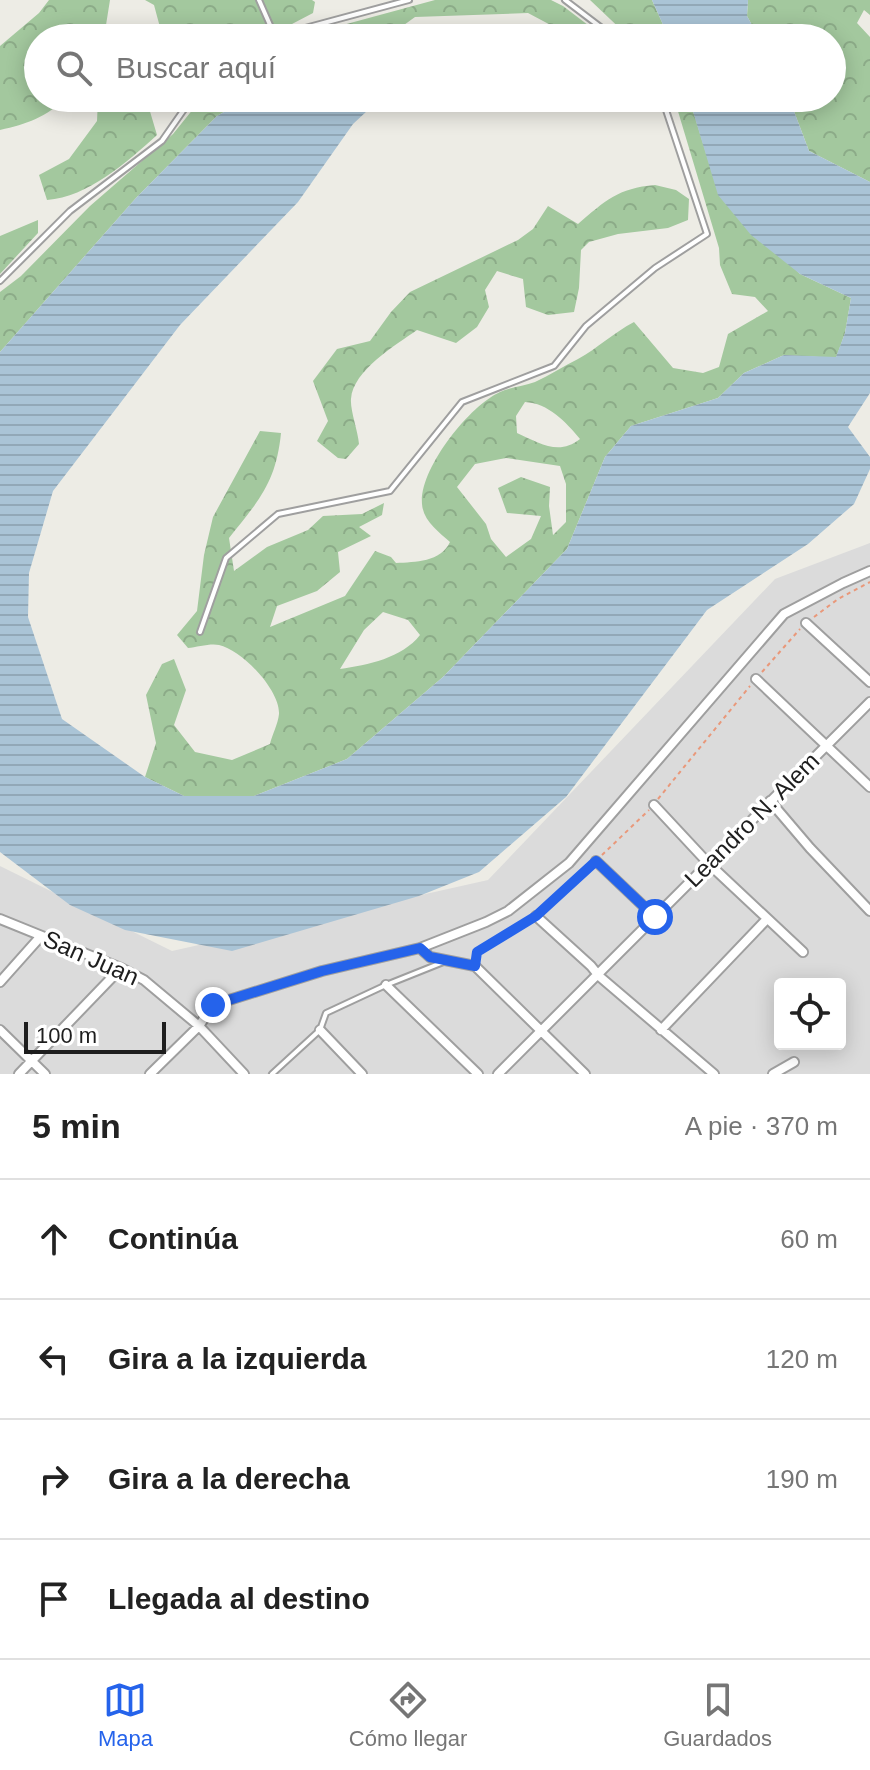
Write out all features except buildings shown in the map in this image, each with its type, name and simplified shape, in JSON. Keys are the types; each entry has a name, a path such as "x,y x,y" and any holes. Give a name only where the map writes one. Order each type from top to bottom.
{"street":[{"path":"150,1074 199,1026 213,1005 322,971 420,948 486,922 540,888 569,863 784,614 870,571"},
{"path":"806,623 870,682"},
{"path":"756,679 870,787"},
{"name":"Leandro N. Alem","path":"498,1074 870,702"},
{"path":"770,801 870,911"},
{"path":"654,805 708,863 803,952"},
{"path":"596,861 655,917"},
{"path":"536,916 599,976 714,1074"},
{"name":"San Juan","path":"0,919 144,980 199,1026 244,1074"},
{"path":"661,1030 767,919"},
{"path":"0,982 41,936"},
{"path":"420,948 430,957 475,966 585,1074"},
{"path":"19,1074 121,968"},
{"path":"386,985 478,1074"},
{"path":"0,1030 45,1074"},
{"path":"320,1030 362,1074"},
{"path":"773,1074 794,1062"}],"lane":[{"path":"259,0 270,24"},
{"path":"314,24 409,0"},
{"path":"565,0 597,24"},
{"path":"0,281 70,211 162,141 182,112"},
{"path":"200,632 226,558 278,514 390,491 462,402 554,366 586,326 655,268 707,234 667,112"},
{"path":"272,1074 320,1030 326,1013 447,961"}],"path":[{"path":"475,966 477,952 536,916 654,805"}],"shaded area":[{"path":"870,543 870,1074 0,1074 0,866 172,951 488,880 775,579"}],"green space":[{"path":"49,0 110,0 106,24 26,24"},
{"path":"145,0 315,2 313,13 292,24 159,24 154,5"},
{"path":"435,0 551,0 587,24 549,24 528,13 415,17 405,24 347,24"},
{"path":"590,0 652,0 663,24 615,24"},
{"path":"748,0 870,0 870,15 864,10 857,23 870,37 870,182 809,151 794,112 846,112 846,24 751,24 747,16"},
{"path":"24,26 24,112 48,112 36,119 0,130 0,46"},
{"path":"97,112 150,112 157,135 120,167 92,185 47,200 39,175 69,159 97,121"},
{"path":"191,112 224,112 136,198 0,352 0,292 21,276 90,206 173,134"},
{"path":"678,112 693,112 719,195 800,274 851,298 845,333 836,358 784,355 744,373 718,398 631,426 605,457 567,549 443,677 347,759 254,796 184,796 145,777 156,743 146,695 162,664 174,659 186,690 174,725 195,752 232,760 270,744 276,726 278,704 258,672 228,648 208,645 188,648 177,635 197,611 204,555 213,517 260,431 281,433 279,450 264,490 229,538 234,571 267,547 308,530 323,516 362,514 384,503 382,515 359,527 371,536 338,552 340,572 317,591 277,606 270,627 345,596 375,551 391,557 396,563 427,560 446,549 450,542 425,516 423,490 448,440 474,410 500,392 535,382 585,355 634,322 673,368 703,373 719,367 728,334 768,311 755,297 732,294 720,265 719,248","holes":["525,402 533,403 563,420 580,439 557,447 541,444 517,433 516,416","506,458 560,466 566,484 566,522 553,535 550,487 521,477 498,488 507,513 541,516 531,539 506,557 491,539 486,524 457,487 475,464","383,612 408,620 420,635 394,655 373,663 340,669 364,630"]},
{"path":"655,185 676,190 689,199 688,220 668,228 618,234 589,242 581,250 574,312 548,315 526,307 523,279 497,271 485,290 489,307 477,327 456,343 417,330 367,368 359,378 351,399 359,444 346,459 338,458 317,441 328,421 313,381 337,349 370,341 410,292 518,240 533,229 548,206 578,224 613,197 631,189"},
{"path":"38,220 38,233 0,274 0,236"}],"water":[{"path":"652,0 748,0 747,16 751,24 663,24"},
{"path":"224,112 366,112 353,124 298,202 180,325 53,491 29,573 28,617 62,719 145,777 184,796 254,796 347,759 443,677 567,549 605,457 631,426 718,398 744,373 784,355 836,357 845,333 851,298 800,274 751,235 718,195 693,112 794,112 809,151 870,182 870,393 848,427 870,457 870,469 854,504 808,544 707,610 566,797 479,872 419,896 232,951 125,930 70,905 0,852 0,352 136,198"}],"route":[{"path":"213,1005 322,971 420,948 430,957 475,966 477,952 536,916 596,861 655,917"}]}
